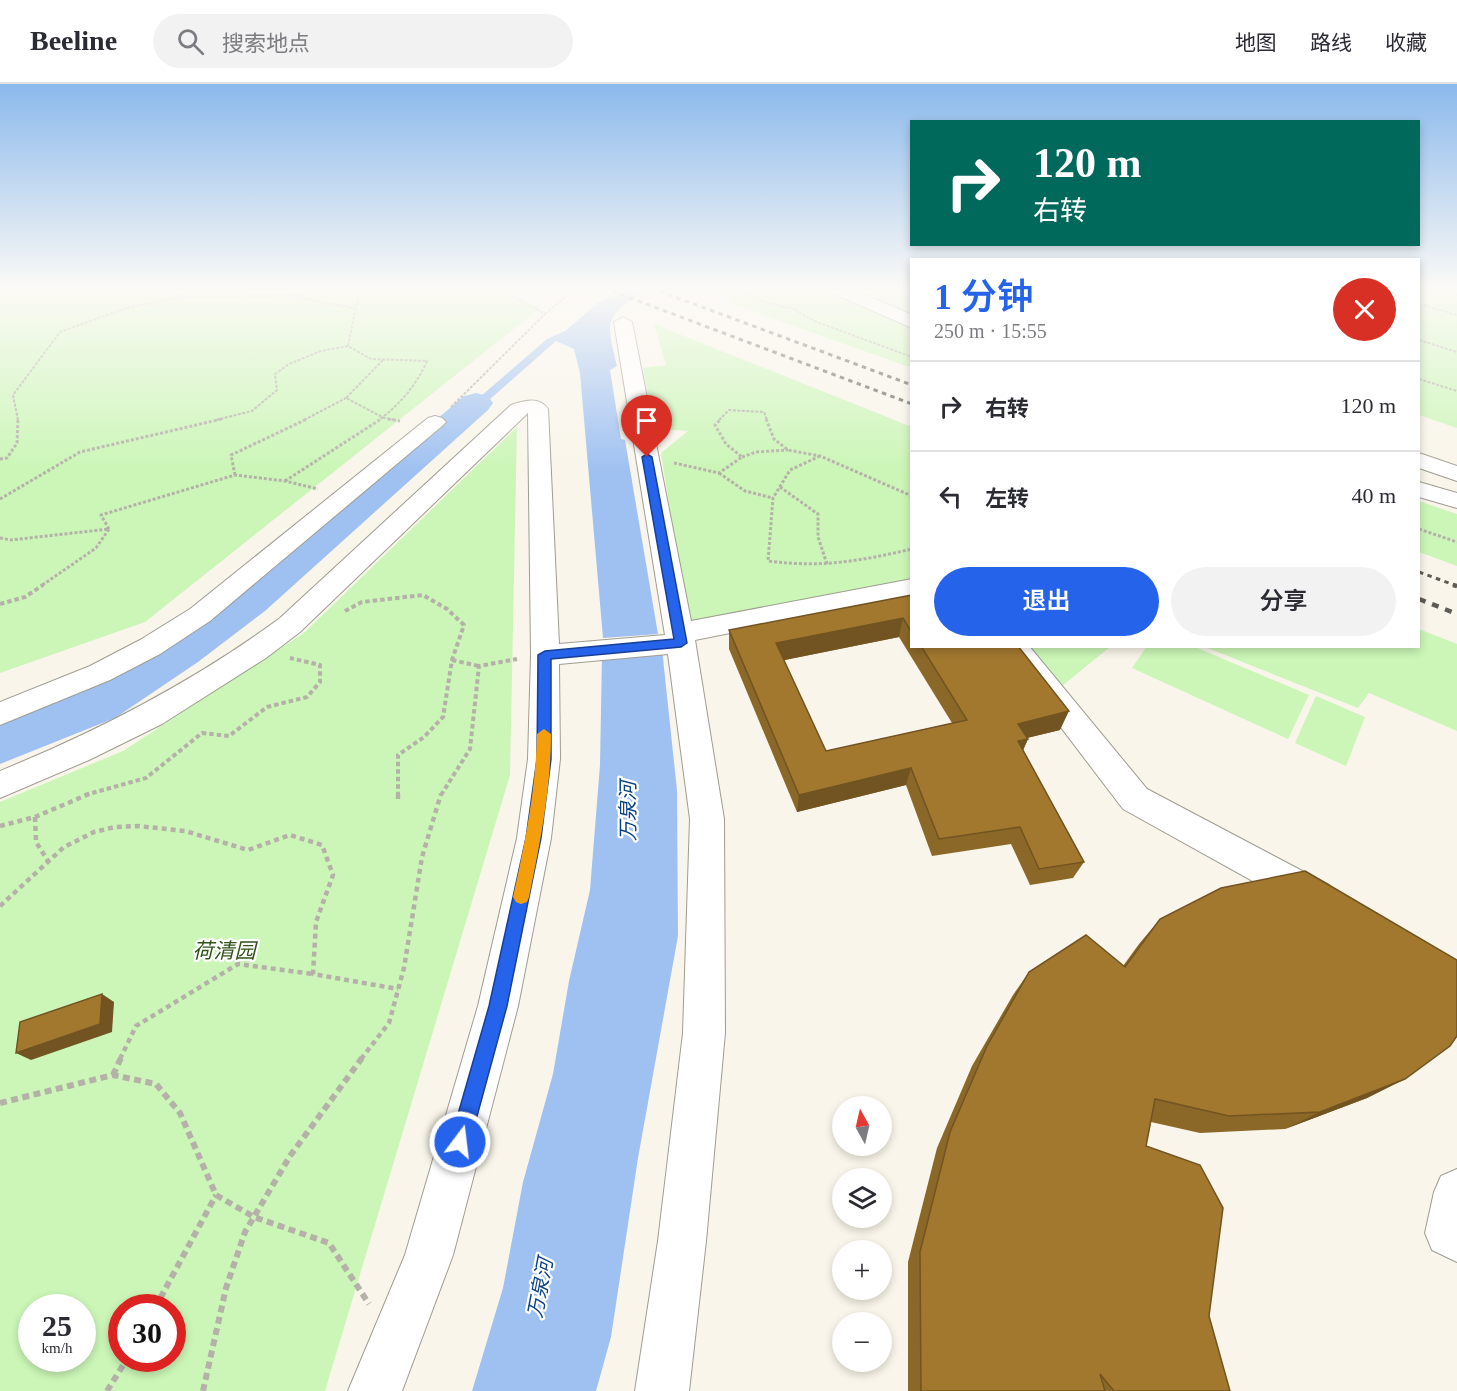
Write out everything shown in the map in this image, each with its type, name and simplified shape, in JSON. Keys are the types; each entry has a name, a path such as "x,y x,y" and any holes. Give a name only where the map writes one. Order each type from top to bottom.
{"highway":[{"path":"1420,440 1457,452"},
{"path":"1420,460 1457,474"},
{"path":"1420,489 1457,501"}],"street":[{"path":"628,349 680,638 707,819 704,1033 682,1241 662,1391"},
{"path":"0,714 100,673 150,647 200,615 450,431 518,409 532,406 538,409 545,655 544,759 534,838 498,1006 429,1255 375,1391"},
{"path":"0,785 96,745 156,715 252,655 284,650 450,431"},
{"path":"545,655 680,638 910,588"},
{"path":"1015,648 1135,800 1343,912"},
{"path":"1457,1192 1449,1233 1457,1238"}],"path":[{"path":"0,459 7,458 15,449 20,438 13,395 47,349"},
{"path":"0,499 49,468 80,452 123,444 252,411 277,390 275,374 289,364 332,349"},
{"path":"109,529 101,515 235,475 285,480 384,418 423,375 427,361 371,359 353,349"},
{"path":"450,431 517,349"},
{"path":"890,349 910,356"},
{"path":"235,475 231,455 275,432 308,420 346,398 384,360"},
{"path":"1420,379 1457,391"},
{"path":"346,398 384,418"},
{"path":"742,457 726,444 715,425 729,410 764,412 774,439 788,450"},
{"path":"719,472 742,457 756,452 788,450 820,456 910,495"},
{"path":"820,456 790,470 773,498 768,561 808,567 869,559 910,549"},
{"path":"647,457 719,472 745,491 773,498"},
{"path":"780,487 818,514 818,537 828,564"},
{"path":"0,538 11,540 109,529"},
{"path":"0,604 25,597 96,548 109,529"},
{"path":"1420,529 1457,542"},
{"path":"336,616 362,602 423,596 447,609 464,625 452,660 443,717 424,737 398,755 398,799"},
{"path":"0,826 35,817 93,792 146,778 202,733 229,736 267,707 307,697 320,682 320,664 284,650"},
{"path":"452,660 479,666 545,655"},
{"path":"203,1391 226,1288 245,1232 290,1156 389,1023 399,989 422,857 442,791 470,749 479,666"},
{"path":"35,817 36,842 48,861"},
{"path":"0,906 48,861 76,839 126,825 219,837 248,850 290,835 322,845 333,875 316,922 313,974"},
{"path":"113,1075 136,1026 238,964 399,989"},
{"path":"0,1103 113,1075 156,1084 180,1113 216,1195 254,1217 329,1243 394,1342"},
{"path":"163,1294 216,1195"},
{"path":"107,1391 119,1372"}],"green space":[{"path":"0,349 488,349 145,622 0,673"},
{"path":"661,349 717,349 910,426 910,581 688,623 661,453 688,431 654,428 643,368 666,365"},
{"path":"859,349 910,349 910,367"},
{"path":"1420,349 1457,349 1457,428 1420,415"},
{"name":"荷清园","path":"517,427 510,775 325,1391 0,1391 0,802 123,751 304,633"},
{"path":"1420,501 1457,514 1457,566 1420,552"},
{"path":"1420,629 1457,644 1457,731 1369,693 1358,708 1208,648 1420,648"},
{"path":"1026,648 1109,648 1057,690"},
{"path":"1146,648 1197,648 1309,695 1288,739 1132,668"},
{"path":"1316,696 1365,717 1346,766 1295,743"}],"water":[{"path":"535,349 547,349 433,449 422,447"},
{"path":"574,349 613,349 617,366 610,370 621,439 625,440 658,634 603,638 580,373"},
{"name":"万泉河","path":"662,649 677,790 678,936 638,1158 611,1337 596,1391 472,1391 503,1288 523,1182 553,1074 569,981 590,890 600,765 602,655"}],"building":[{"path":"910,595 910,630 903,618 776,643 826,751 967,720 922,648 1020,648 1069,711 1018,724 1028,739 1018,741 1084,862 1039,869 1020,827 939,839 911,768 799,795 729,630"},
{"path":"1305,871 1457,960 1457,1036 1450,1046 1405,1079 1320,1112 1229,1116 1155,1099 1146,1146 1200,1165 1223,1208 1209,1316 1230,1391 1114,1391 1100,1374 1105,1391 921,1391 920,1252 950,1132 987,1046 1029,972 1086,935 1125,967 1160,919 1221,888"},
{"path":"102,994 100,1024 16,1053 20,1022"}],"waterway":[{"path":"0,744 98,705 182,651 250,601 476,403"}],"railway":[{"path":"766,349 910,403"},
{"path":"815,349 910,384"},
{"path":"1420,572 1457,586 1453,585"},
{"path":"1420,599 1457,614"}],"slow traffic":[{"path":"521,897 534,838 544,759 544,734"}],"route":[{"path":"460,1142 498,1006 534,838 544,759 545,655 681,643 647,457"}]}
